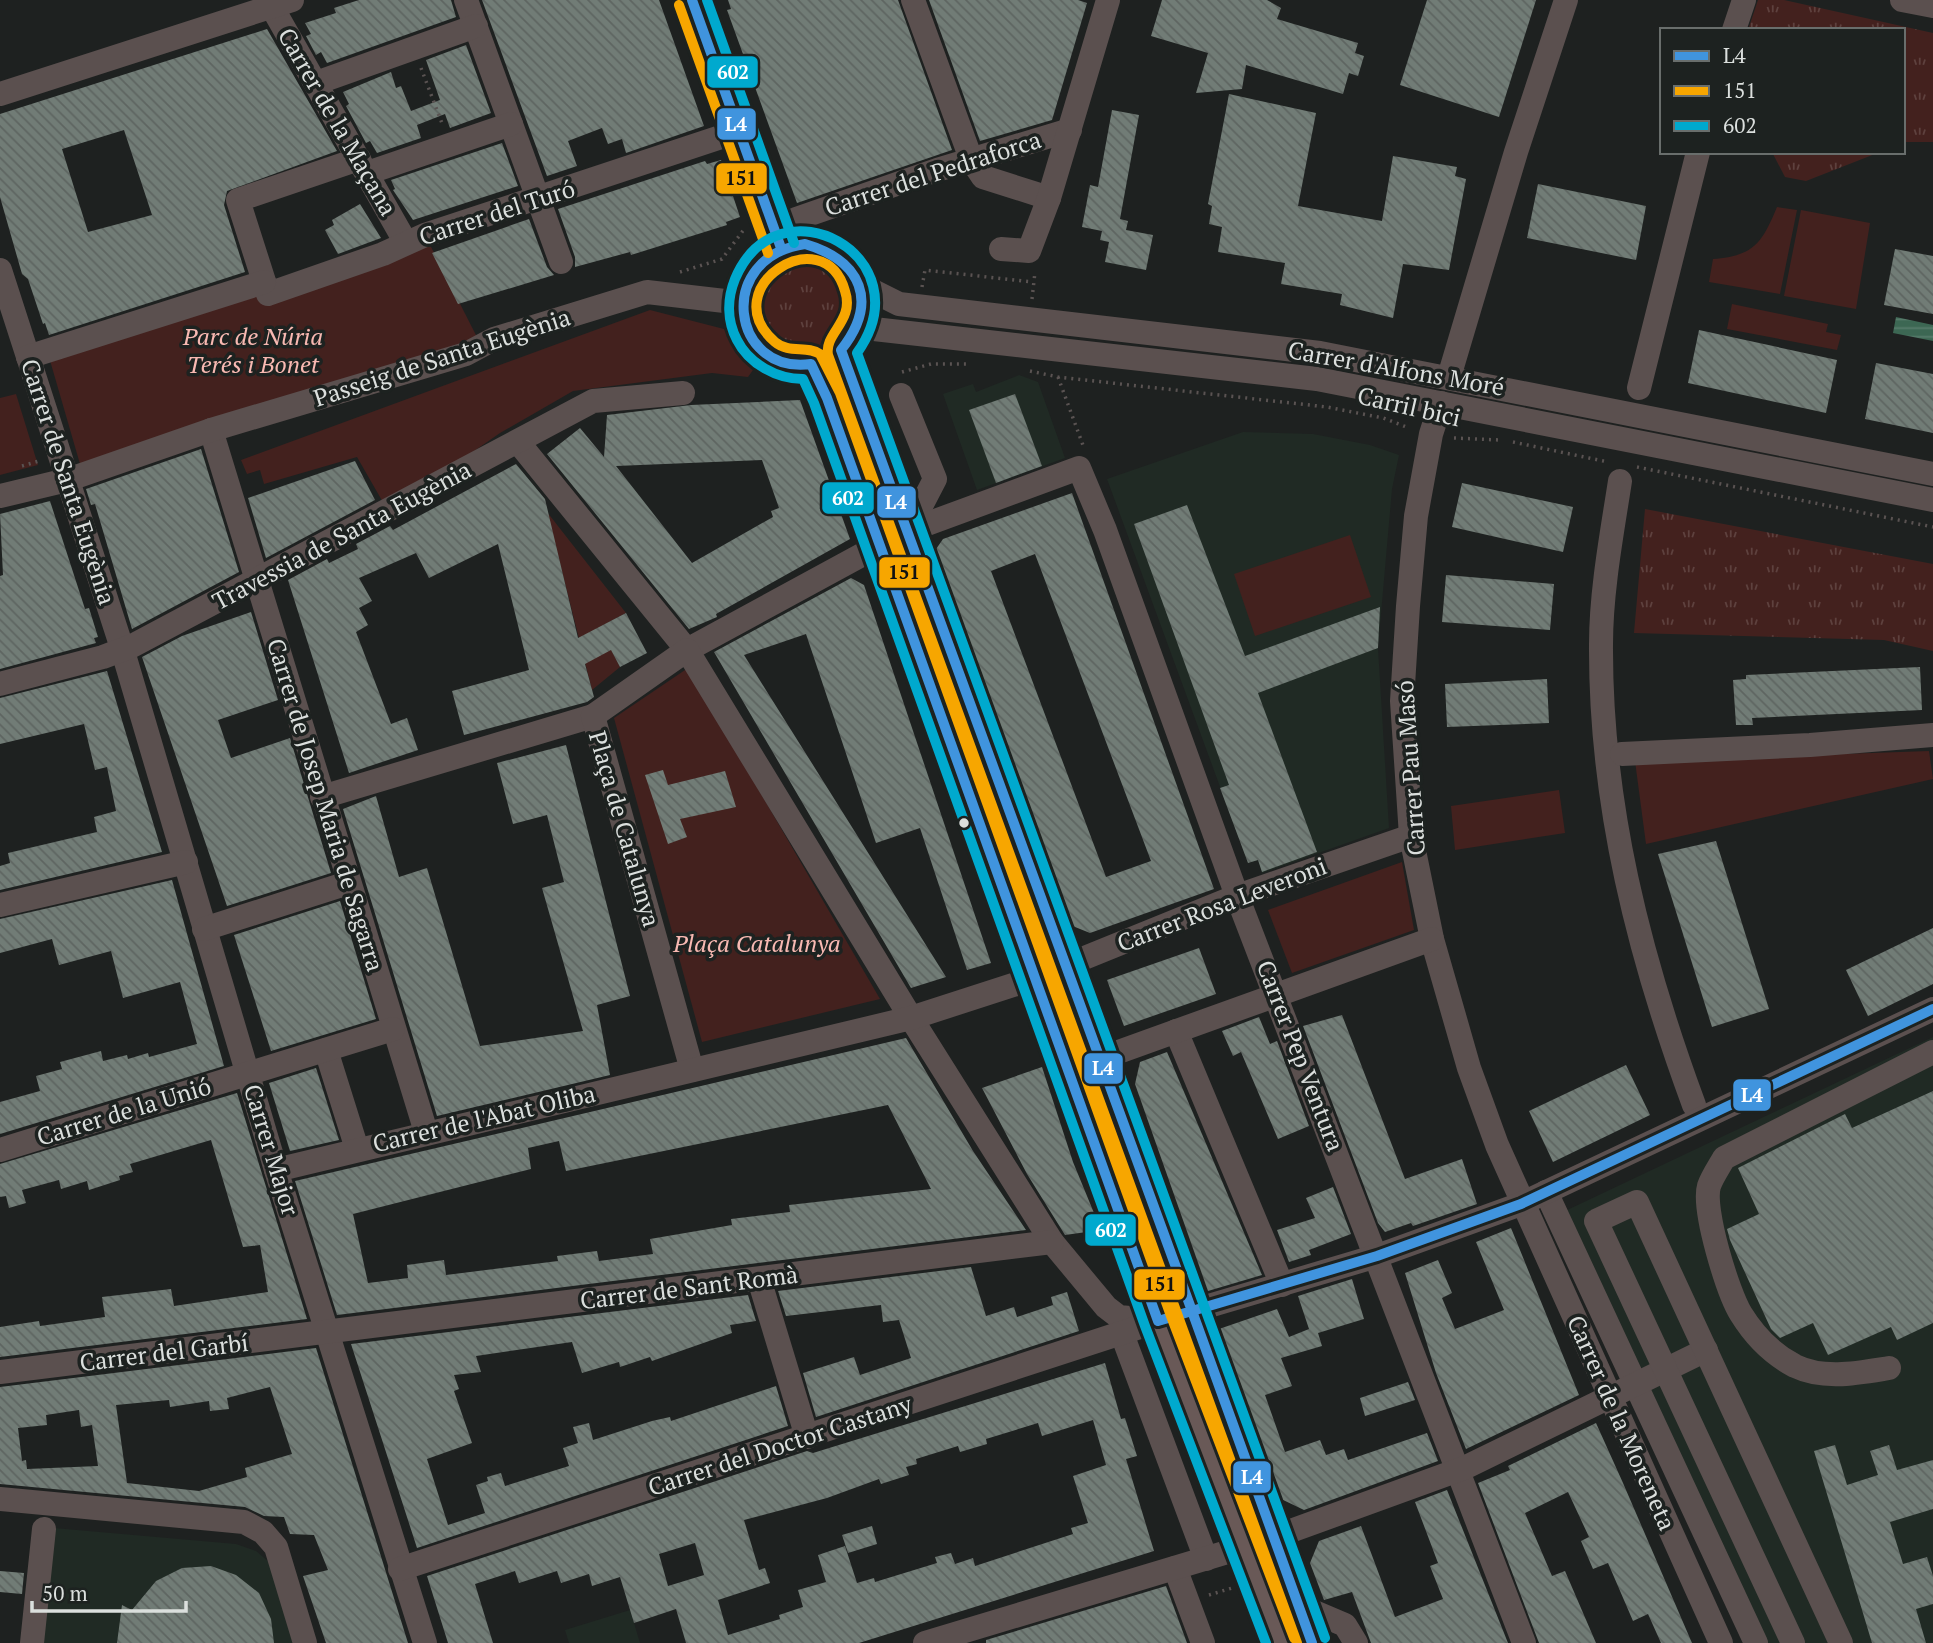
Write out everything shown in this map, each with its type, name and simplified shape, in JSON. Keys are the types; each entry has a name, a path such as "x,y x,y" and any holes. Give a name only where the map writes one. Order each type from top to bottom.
{"main road":[{"path":"692,0 781,248"},
{"path":"816,245 842,260 858,283 862,308 849,339 830,359 811,364 782,362 761,349 744,322 742,303 751,273 766,256 781,248 816,245"},
{"path":"849,339 908,531 1312,1643"},
{"path":"811,364 827,398 1158,1321 1282,1643"}],"street":[{"path":"466,0 561,262"},
{"path":"913,0 971,159 983,177 1049,198"},
{"path":"1001,248 1029,251 1049,198 1108,0"},
{"path":"1449,377 1516,152 1566,0"},
{"path":"1735,28 1744,0"},
{"path":"1902,0 1933,6"},
{"path":"0,94 277,2"},
{"name":"Carrer de la Maçana","path":"277,2 316,83 406,243"},
{"path":"316,83 476,26"},
{"path":"264,282 238,200 511,124"},
{"name":"Carrer del Pedraforca","path":"796,219 971,159 1070,130"},
{"name":"Carrer del Turó","path":"28,357 264,282 268,294 406,243 739,131"},
{"path":"1639,388 1697,154"},
{"name":"Carrer de Santa Eugènia","path":"0,270 8,319 28,357 123,651"},
{"name":"Carrer d'Alfons Moré","path":"858,283 899,304 1320,353 1933,474"},
{"name":"Passeig de Santa Eugènia","path":"0,496 68,480 211,430 466,354 494,339 647,292 742,303"},
{"name":"Carrer d'Alfons Moré","path":"849,339 1304,377 1933,500"},
{"name":"Travessia de Santa Eugènia","path":"0,684 123,651 593,401 683,393"},
{"path":"901,395 935,479 908,531"},
{"name":"Carrer Pau Masó","path":"1441,403 1431,434 1415,529 1402,701 1411,836 1432,939 1469,1068 1521,1204"},
{"name":"Carrer de Josep Maria de Sagarra","path":"211,430 426,1132"},
{"path":"518,442 687,650 911,1018 1052,1242 1106,1307 1119,1317 1158,1321"},
{"name":"Carrer Pep Ventura","path":"908,531 1079,468 1105,530 1237,896 1524,1643"},
{"path":"1629,471 1601,642 1609,791 1643,953 1694,1105"},
{"name":"Plaça de Catalunya","path":"692,1070 593,716 687,650 880,545"},
{"name":"Carrer Major","path":"123,651 276,1170 425,1643"},
{"path":"322,797 593,716"},
{"path":"1622,754 1810,745 1933,735"},
{"name":"Carrer Rosa Leveroni","path":"1035,978 1237,896 1411,836"},
{"path":"0,905 186,862"},
{"path":"204,929 348,883"},
{"path":"1099,1059 1432,939"},
{"path":"692,1070 911,1018 1035,978"},
{"name":"Carrer del Doctor Castany","path":"400,1569 1158,1321 1377,1256 1521,1204 1933,1009"},
{"name":"Carrer de la Unió","path":"0,1150 393,1029"},
{"path":"1177,1031 1282,1284"},
{"path":"326,1050 357,1149"},
{"path":"1889,1368 1836,1376 1796,1366 1765,1345 1740,1312 1736,1302 1707,1213 1708,1187 1724,1158 1933,1052"},
{"name":"Carrer de l'Abat Oliba","path":"276,1170 692,1070"},
{"path":"1546,1192 1756,1643"},
{"path":"1793,1643 1597,1221 1637,1202 1841,1643"},
{"name":"Carrer de la Moreneta","path":"1521,1204 1721,1643"},
{"name":"Carrer de Sant Romà","path":"327,1333 1052,1242"},
{"path":"759,1279 807,1437"},
{"name":"Carrer del Garbí","path":"0,1372 327,1333"},
{"path":"1122,1334 1206,1559"},
{"path":"1273,1536 1458,1469 1706,1350"},
{"path":"0,1499 244,1522 263,1532 276,1547 305,1643"},
{"path":"32,1643 44,1529"},
{"path":"925,1643 1244,1547"},
{"path":"1175,1568 1203,1643"},
{"path":"1298,1605 1345,1625 1356,1643"}],"path":[{"path":"418,59 447,136"},
{"path":"921,291 925,270 1032,282"},
{"path":"913,367 944,363 979,365"},
{"name":"Carril bici","path":"1020,370 1058,377 1327,407 1383,418 1449,438 1496,439 1629,471 1933,527"},
{"path":"1629,471 1644,442"}],"shaded area":[{"path":"1896,317 1933,325 1933,341 1893,333"},
{"path":"1019,375 1038,382 1065,458 977,490 943,394 973,384 976,392"},
{"path":"1243,432 1313,434 1370,445 1399,455 1392,489 1378,648 1389,828 1262,873 1258,860 1248,863 1107,479"},
{"path":"1933,1037 1933,1643 1766,1643 1563,1212"},
{"path":"54,1528 236,1544 256,1551 269,1562 294,1643 40,1643"},
{"path":"630,1610 640,1643 569,1643 565,1630"}],"green space":[{"path":"1758,0 1784,0 1933,33 1933,142 1905,142 1905,28 1749,28"},
{"path":"1773,154 1875,154 1806,181 1785,177"},
{"path":"1777,207 1797,210 1780,294 1709,282 1713,259 1738,255 1755,245"},
{"path":"1801,210 1870,223 1856,309 1784,296"},
{"name":"Parc de Núria Terés i Bonet","path":"425,235 480,343 80,464 49,357"},
{"path":"795,265 811,265 827,272 838,283 845,299 842,323 833,337 811,349 795,349 779,342 768,331 761,315 761,299 768,283 779,272"},
{"path":"1732,304 1828,324 1826,332 1841,335 1837,350 1727,329"},
{"path":"650,310 724,329 753,370 748,377 712,373 573,391 500,433 388,511 357,457 264,484 260,470 247,474 241,460"},
{"path":"16,394 38,465 0,475 0,398"},
{"path":"1645,509 1933,564 1933,651 1884,640 1634,633"},
{"path":"547,512 626,613 600,627 620,667 592,690"},
{"path":"1350,535 1371,597 1255,636 1234,574"},
{"name":"Plaça Catalunya","path":"688,668 880,999 702,1042 614,718"},
{"path":"1929,751 1933,779 1646,844 1635,761"},
{"path":"1559,790 1565,833 1455,850 1451,806"},
{"path":"1402,862 1414,930 1292,973 1268,910"}],"building":[{"path":"359,0 451,0 456,17 327,63 321,52 316,55 306,36 311,34 305,23 336,13 334,8"},
{"path":"482,0 659,0 704,126 626,153 622,139 608,144 602,128 568,141 577,166 547,176"},
{"path":"728,0 898,0 952,150 797,203 727,10 731,9"},
{"path":"929,0 1078,0 1087,3 1052,120 980,141"},
{"path":"1162,0 1267,0 1281,8 1277,19 1358,43 1355,53 1364,56 1358,76 1349,73 1343,94 1246,65 1242,89 1196,93 1208,53 1151,36"},
{"path":"1427,0 1536,0 1499,117 1400,85"},
{"path":"267,29 337,151 227,191 224,205 245,272 49,335 28,279 22,274 0,197 0,114","holes":["124,130 152,215 88,232 62,149"]},
{"path":"466,45 491,113 450,128 445,114 417,125 421,138 377,153 370,141 366,143 346,106 349,104 343,92 391,72 396,88 401,86 411,111 440,100 426,60"},
{"path":"1229,94 1316,113 1298,206 1382,221 1393,156 1457,167 1455,176 1466,179 1449,270 1403,264 1393,318 1340,305 1342,294 1281,284 1285,263 1218,252 1222,227 1209,224 1212,206 1208,204"},
{"path":"1112,110 1139,115 1120,219 1128,221 1126,230 1153,235 1146,270 1105,262 1109,242 1100,240 1102,231 1082,227 1090,185 1098,187"},
{"path":"502,143 518,186 413,220 393,190 395,189 391,180"},
{"path":"721,160 740,217 726,222 727,225 631,255 630,252 575,267 575,257 558,209 705,161 707,164"},
{"path":"1538,184 1646,206 1636,260 1527,238"},
{"path":"360,204 381,238 338,254 325,230 334,225 332,220"},
{"path":"529,219 547,267 554,275 458,304 432,253"},
{"path":"1895,249 1933,256 1933,314 1884,305"},
{"path":"1699,330 1837,360 1826,413 1688,383"},
{"path":"1876,363 1933,374 1933,433 1865,419"},
{"path":"1015,394 1042,466 996,483 969,410"},
{"path":"800,400 850,539 716,614 717,617 689,629 547,454 580,428 604,457 607,415 691,405","holes":["762,460 779,508 771,511 773,517 692,563 616,466"]},
{"path":"201,449 239,572 132,629 95,504 91,505 86,489"},
{"path":"355,461 375,500 266,558 248,498"},
{"path":"516,464 545,499 578,638 626,613 647,653 620,667 611,650 585,664 594,697 587,702 464,735 452,691 529,670 498,544 429,578 416,553 359,578 372,601 359,608 368,625 356,632 391,724 407,718 418,750 349,773 288,580 327,559 329,563 358,549 356,544 390,526 393,530"},
{"path":"1462,483 1573,507 1563,552 1452,527"},
{"path":"1072,493 1214,889 1090,933 1070,925 934,552 943,539","holes":["1035,554 1151,861 1106,877 991,571"]},
{"path":"50,501 85,609 89,608 98,637 94,638 96,643 0,669 0,576 3,575 0,514"},
{"path":"1187,505 1245,656 1380,607 1378,648 1258,693 1317,852 1262,872 1258,860 1248,863 1220,788 1229,785 1134,524"},
{"path":"1446,575 1554,584 1550,630 1442,622"},
{"path":"851,578 864,585 991,963 967,970 920,828 876,843 806,634 744,655 946,977 911,988 714,652"},
{"path":"251,612 278,700 218,720 231,758 290,738 331,873 227,906 142,657 182,636"},
{"path":"1920,667 1922,710 1752,718 1753,725 1736,725 1733,680 1746,679 1746,675"},
{"path":"107,671 162,852 0,890 0,866 10,863 8,853 97,832 94,817 116,811 107,767 95,770 84,724 0,744 0,698"},
{"path":"1547,679 1549,723 1447,727 1445,684"},
{"path":"566,745 630,996 597,1005 610,1075 437,1116 343,809 376,796 399,877 427,868 480,1046 583,1031 542,888 564,882 547,815 513,824 497,763"},
{"path":"663,770 668,785 725,771 736,807 680,819 687,837 668,844 645,775"},
{"path":"1716,841 1769,1009 1712,1027 1658,854"},
{"path":"172,880 224,1066 0,1134 0,1102 40,1091 36,1076 62,1069 60,1062 101,1051 103,1061 127,1055 128,1059 148,1053 149,1057 197,1044 180,982 123,998 111,951 59,965 52,939 0,953 0,919"},
{"path":"340,901 376,1019 271,1051 234,935"},
{"path":"1933,928 1933,984 1868,1016 1846,970"},
{"path":"1199,948 1216,994 1124,1026 1107,980"},
{"path":"1342,1015 1405,1179 1462,1159 1477,1204 1413,1226 1411,1223 1385,1232 1378,1223 1303,1026"},
{"path":"1259,1017 1270,1044 1277,1041 1309,1126 1278,1139 1241,1052 1233,1056 1222,1031"},
{"path":"906,1038 973,1151 1026,1230 337,1315 295,1181","holes":["888,1105 931,1189 789,1205 790,1212 731,1219 732,1225 650,1239 653,1254 599,1261 597,1251 557,1256 558,1261 446,1275 444,1260 407,1265 408,1278 368,1283 353,1214 531,1169 528,1148 559,1141 566,1171"]},
{"path":"1167,1052 1262,1275 1208,1291 1135,1084 1140,1062"},
{"path":"1626,1065 1650,1115 1553,1162 1529,1111"},
{"path":"1042,1067 1073,1162 1101,1230 1065,1235 1027,1174 982,1088"},
{"path":"316,1068 339,1140 290,1151 269,1083"},
{"path":"1933,1091 1933,1323 1897,1340 1891,1327 1828,1355 1813,1323 1780,1338 1771,1329 1727,1229 1759,1214 1738,1168 1845,1114 1852,1128"},
{"path":"237,1093 307,1319 0,1357 0,1327 39,1321 40,1326 105,1317 102,1297 171,1289 174,1306 268,1292 260,1245 243,1247 211,1140 130,1164 133,1172 119,1176 120,1180 89,1190 87,1181 61,1189 59,1180 22,1190 26,1203 9,1208 6,1196 0,1197 0,1164"},
{"path":"1333,1187 1351,1234 1309,1250 1311,1255 1289,1262 1277,1230 1315,1218 1306,1198"},
{"path":"1511,1228 1579,1395 1466,1449 1436,1373 1405,1273 1438,1260 1452,1293 1442,1298 1455,1329 1504,1310 1476,1242"},
{"path":"971,1267 986,1316 1014,1307 1017,1317 1053,1305 1051,1297 1067,1292 1079,1331 816,1417 803,1373 854,1357 860,1375 911,1358 899,1320 883,1322 881,1305 786,1316 778,1291"},
{"path":"1352,1279 1364,1319 1318,1333 1322,1346 1281,1358 1292,1386 1265,1395 1285,1452 1320,1440 1326,1455 1344,1449 1348,1460 1427,1433 1438,1461 1304,1510 1279,1498 1219,1329 1277,1309 1289,1337 1309,1329 1298,1296"},
{"path":"748,1295 756,1321 730,1325 732,1333 652,1361 650,1357 620,1367 619,1362 582,1373 572,1342 476,1356 481,1372 454,1375 459,1389 454,1391 472,1443 427,1459 448,1525 485,1513 476,1485 488,1481 487,1477 501,1473 505,1486 569,1466 563,1448 578,1443 573,1427 589,1423 593,1440 652,1421 670,1417 671,1421 776,1386 788,1426 417,1548 351,1344"},
{"path":"316,1348 408,1643 326,1643 303,1576 328,1570 314,1535 290,1534 284,1517 264,1516 245,1507 0,1484 0,1387","holes":["270,1387 292,1454 245,1468 247,1477 199,1491 127,1483 116,1405 169,1400 170,1407 209,1401 210,1411 229,1409 227,1398","79,1410 81,1427 92,1425 98,1466 27,1469 26,1460 22,1461 18,1428 47,1425 46,1415"]},
{"path":"1105,1363 1121,1419 1125,1418 1137,1456 1126,1459 1154,1551 859,1643 686,1643 676,1609 634,1623 620,1577 592,1586 589,1574 561,1583 557,1571 519,1583 515,1571 475,1584 493,1643 448,1643 427,1576 807,1451 813,1453","holes":["1093,1420 1106,1465 1073,1476 1088,1523 1071,1528 1073,1534 975,1566 973,1558 955,1564 951,1553 935,1557 937,1563 875,1582 874,1578 857,1583 845,1546 818,1555 826,1582 798,1590 803,1607 779,1615 780,1619 728,1635 718,1600 770,1583 765,1568 759,1570 744,1520 827,1498 879,1479 881,1484 909,1475 906,1467 917,1464 916,1459 958,1446 960,1452 987,1444 986,1439 1038,1423 1042,1436","695,1543 704,1575 668,1586 659,1554"]},
{"path":"1408,1382 1415,1400 1365,1416 1360,1398"},
{"path":"1596,1423 1692,1643 1661,1643 1648,1614 1633,1621 1608,1563 1593,1569 1581,1541 1589,1537 1568,1492 1525,1513 1552,1576 1565,1571 1596,1643 1539,1643 1478,1483 1510,1470 1508,1466"},
{"path":"1835,1445 1847,1485 1878,1475 1870,1451 1889,1445 1897,1470 1933,1460 1933,1509 1890,1522 1903,1564 1927,1557 1933,1576 1933,1604 1916,1609 1926,1643 1872,1643 1814,1451"},
{"path":"1447,1490 1508,1643 1371,1643 1352,1592 1324,1600 1310,1563 1319,1541 1361,1526 1395,1617 1443,1599 1430,1566 1438,1563 1415,1502"},
{"path":"872,1526 877,1544 848,1553 842,1535"},
{"path":"211,1566 236,1575 259,1593 271,1619 274,1643 117,1643 122,1605 132,1610 156,1581 182,1568"},
{"path":"0,1571 24,1573 22,1594 0,1592"},
{"path":"1166,1586 1187,1643 986,1643 986,1640"}],"transit line":[{"name":"L4","path":"692,0 781,248"},
{"name":"602","path":"707,0 794,243"},
{"name":"151","path":"679,5 768,253"},
{"name":"602","path":"1266,1643 1145,1326 814,403 803,379 774,373 756,363 742,349 731,325 729,310 735,279 755,249 782,234 811,232 838,241 860,260 873,286 873,318 857,353 1325,1638"},
{"name":"L4","path":"805,244 840,261 859,285 859,316 853,332 841,350 1192,1311 1158,1321 827,398 811,364 784,363 764,352 750,334 744,313 746,291 756,270 776,253 805,244"},
{"name":"151","path":"1294,1638 1171,1316 840,393 820,354 780,346 759,321 757,301 764,283 779,268 797,260 816,260 833,270 845,291 846,311 830,340 828,355 1297,1643"},
{"name":"L4","path":"1192,1311 1377,1256 1521,1204 1933,1009"},
{"name":"L4","path":"1192,1311 1312,1643"}]}
